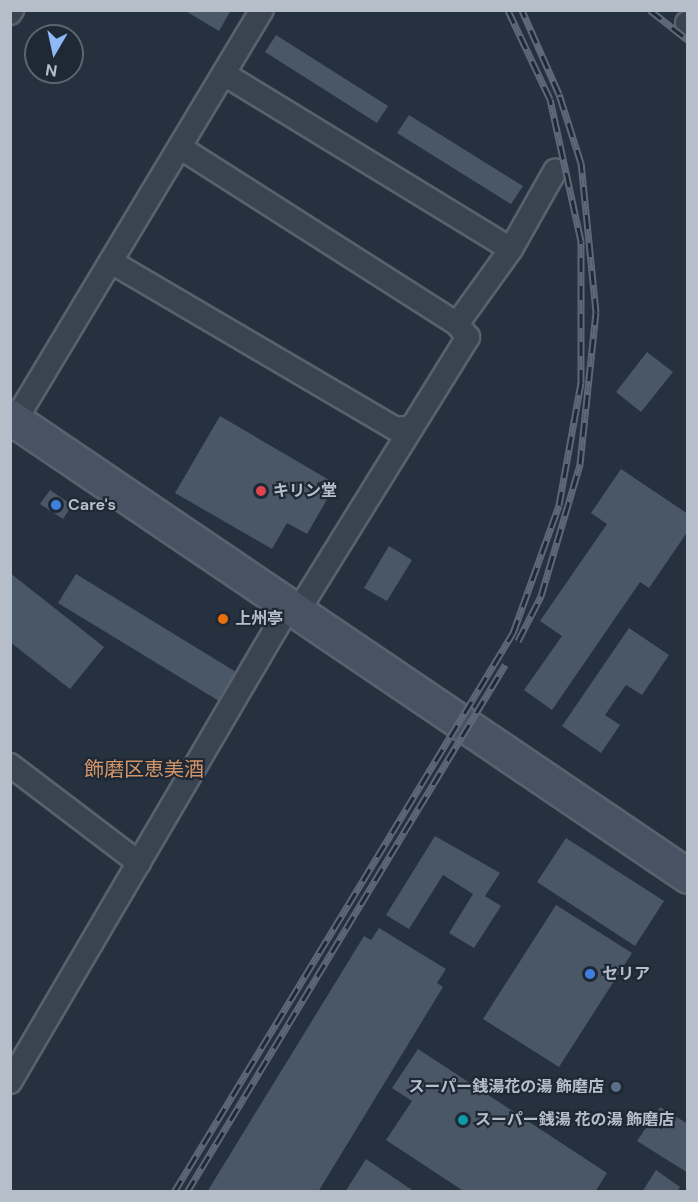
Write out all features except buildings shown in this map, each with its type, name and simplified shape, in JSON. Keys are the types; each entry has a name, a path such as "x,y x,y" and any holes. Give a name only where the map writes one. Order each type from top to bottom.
{"street":[{"path":"262,10 113,263 12,422 687,876"},
{"path":"225,74 511,249"},
{"path":"10,1082 139,863 293,611 468,337 456,324 181,148"},
{"path":"456,324 511,249 555,171"},
{"path":"113,263 396,429 412,427"},
{"path":"10,765 139,863"}],"railway":[{"path":"174,1192 513,633 559,505 581,383 581,241 550,99 508,10"},
{"path":"518,641 541,596 580,464 596,312 581,163 559,94 522,10"},
{"path":"650,10 688,40"},
{"path":"187,1192 505,665"}],"place":[{"name":"キリン堂","path":"261,491"},
{"name":"Care's","path":"56,505"},
{"name":"上州亭","path":"223,619"},
{"name":"セリア","path":"590,974"},
{"name":"スーパー銭湯花の湯 飾磨店","path":"616,1087"},
{"name":"スーパー銭湯 花の湯 飾磨店","path":"463,1120"}],"district":[{"name":"飾磨区恵美酒","path":"144,769"}]}
